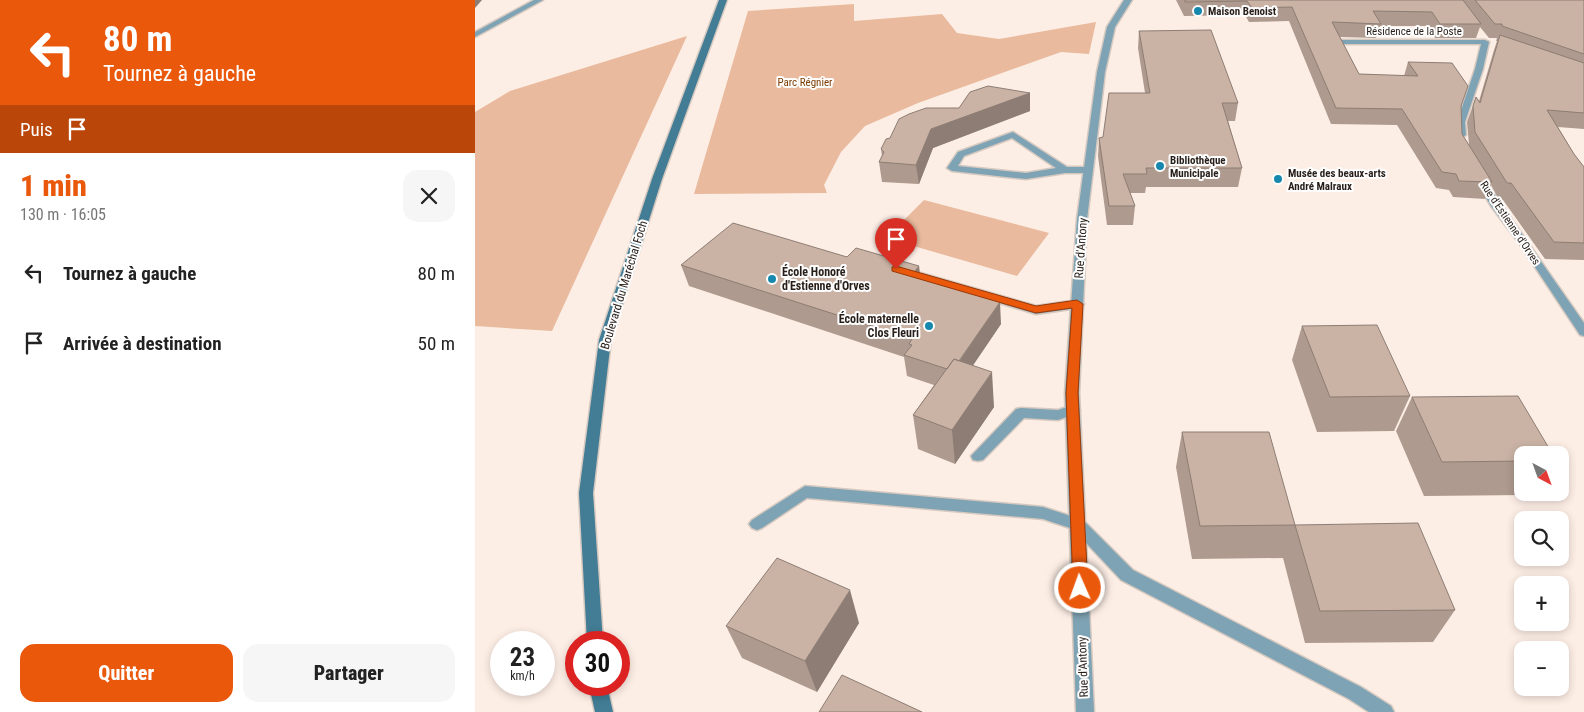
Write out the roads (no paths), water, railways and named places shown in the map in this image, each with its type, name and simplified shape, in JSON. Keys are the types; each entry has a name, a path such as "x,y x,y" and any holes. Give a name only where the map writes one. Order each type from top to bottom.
{"street":[{"path":"475,35 539,0"},
{"name":"Boulevard du Maréchal Foch","path":"594,631 586,492 605,340 657,179 723,0"},
{"name":"Rue d'Antony","path":"1085,712 1073,410 1082,220 1101,72 1111,27 1128,0"},
{"path":"475,28 484,30"},
{"name":"Résidence de la Poste","path":"1342,42 1486,40 1479,69 1461,122 1462,149"},
{"path":"1065,170 1013,135 961,154 952,168 1027,176 1065,170 1087,170"},
{"name":"Rue d'Estienne d'Orves","path":"1472,165 1496,206 1523,241 1584,332"},
{"path":"887,266 1036,310 1077,304"},
{"path":"978,456 1021,413 1057,415 1073,410"},
{"path":"757,524 805,492 1043,513 1078,524 1127,575 1355,693 1385,712"},
{"path":"600,696 604,712"}],"place":[{"name":"Maison Benoist","path":"1198,11"},
{"name":"Bibliothèque Municipale","path":"1160,166"},
{"name":"Musée des beaux-arts André Malraux","path":"1278,179"},
{"name":"École Honoré d'Estienne d'Orves","path":"772,279"},
{"name":"École maternelle Clos Fleuri","path":"929,326"}],"park label":[{"name":"Parc Régnier","path":"805,82"}]}
